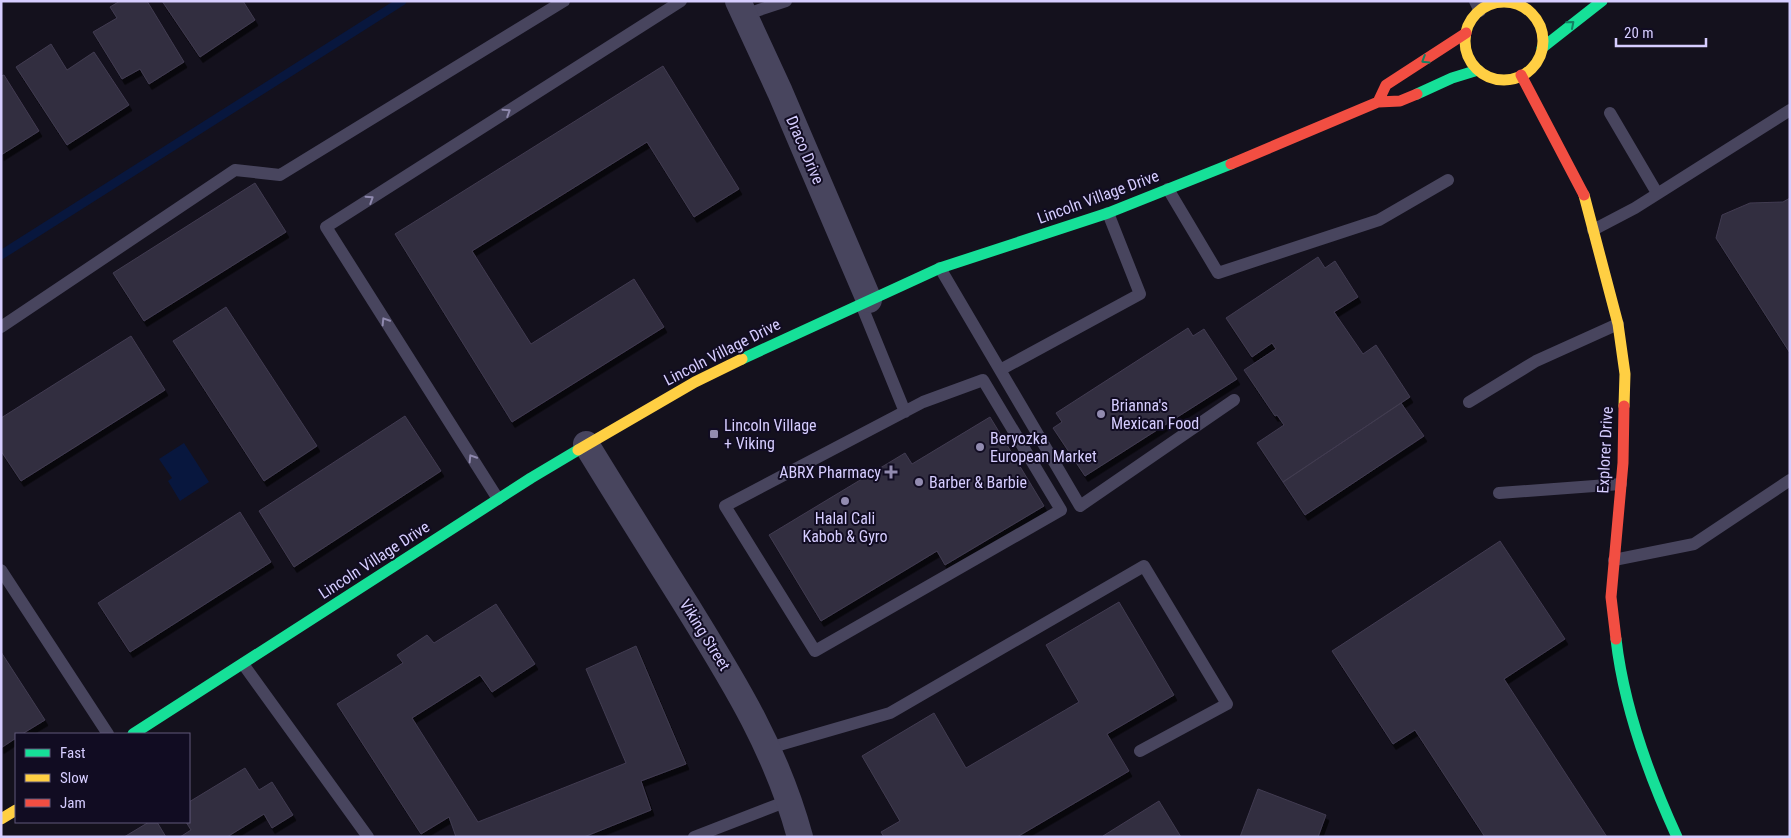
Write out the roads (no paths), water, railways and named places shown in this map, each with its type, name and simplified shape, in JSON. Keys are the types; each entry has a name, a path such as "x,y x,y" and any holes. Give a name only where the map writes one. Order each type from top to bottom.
{"street":[{"path":"1524,8 1538,1"},
{"path":"1542,48 1602,1"},
{"path":"1505,2 1524,8 1538,22 1543,35 1542,48 1537,61 1521,75 1503,80 1490,77 1478,70 1470,59 1466,47 1466,33 1477,6 1505,2"},
{"name":"Draco Drive","path":"741,8 780,92 865,302"},
{"path":"1378,102 1386,85 1466,33"},
{"name":"Lincoln Village Drive","path":"135,733 498,499 586,444 696,382 940,268 1108,213 1247,158 1378,102 1400,101 1452,78 1478,70"},
{"name":"Explorer Drive","path":"1521,75 1587,201 1618,324 1625,374 1621,484 1611,597 1619,665 1635,732 1658,796 1677,837"},
{"name":"Viking Street","path":"586,444 737,687 769,748 790,800 800,837"},
{"path":"1,819 15,811"}],"lane":[{"path":"1,327 235,170 280,175 564,1"},
{"path":"498,499 326,227 681,1"},
{"path":"741,8 786,1"},
{"path":"1593,230 1620,218 1790,110"},
{"path":"1610,113 1657,193"},
{"path":"1168,189 1218,274 1379,220 1448,180"},
{"path":"1000,370 1140,294 1108,213"},
{"path":"940,268 1080,506 1234,400"},
{"path":"865,302 905,412"},
{"path":"1469,402 1536,361 1618,324"},
{"path":"983,380 1061,510 815,651 725,506 905,412 923,402 983,380"},
{"path":"1614,560 1694,544 1790,480"},
{"path":"1499,493 1621,484"},
{"path":"769,748 890,713 1144,566 1228,704 1140,751"},
{"path":"1,570 107,733"},
{"path":"243,664 368,837"},
{"path":"694,837 790,800"}],"water":[{"path":"184,443 209,482 180,501 168,481 172,478 159,459"}],"waterway":[{"path":"1,255 402,1"}],"place":[{"name":"Brianna's Mexican Food","path":"1101,414"},
{"name":"Lincoln Village + Viking","path":"714,434"},
{"name":"Beryozka European Market","path":"980,447"},
{"name":"ABRX Pharmacy","path":"891,472"},
{"name":"Barber & Barbie","path":"919,482"},
{"name":"Halal Cali Kabob & Gyro","path":"845,501"}]}
